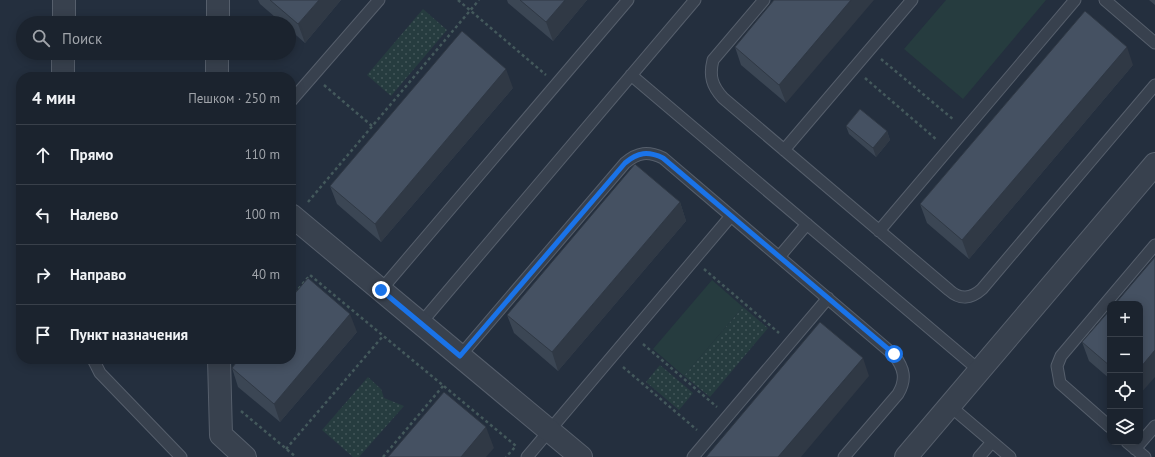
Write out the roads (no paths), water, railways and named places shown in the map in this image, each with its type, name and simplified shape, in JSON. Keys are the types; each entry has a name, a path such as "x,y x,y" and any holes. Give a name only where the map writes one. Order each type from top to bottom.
{"street":[{"path":"64,0 64,16"},
{"path":"218,0 218,16"},
{"path":"63,60 63,72"},
{"path":"217,60 217,72"},
{"path":"906,457 1155,164"},
{"path":"296,219 581,457"},
{"path":"219,364 221,435 245,457"}],"lane":[{"path":"296,96 379,0"},
{"path":"381,290 628,0"},
{"path":"421,324 694,0"},
{"path":"764,0 713,60 711,79 715,90 955,296 968,298 976,294 1155,85"},
{"path":"784,150 912,0"},
{"path":"879,231 1075,0"},
{"path":"1105,0 1155,43"},
{"path":"631,75 980,371"},
{"path":"460,356 620,169 633,156 643,153 654,154 663,158 894,354 902,365 904,376 902,386 898,394 844,457"},
{"path":"527,457 731,216"},
{"path":"779,257 807,224"},
{"path":"1107,424 1060,383 1057,366 1061,356 1155,244"},
{"path":"693,457 828,298"},
{"path":"96,364 100,373 181,457"},
{"path":"950,406 1010,457"},
{"path":"1145,457 1131,446 1155,426"},
{"path":"979,457 992,442"}]}
